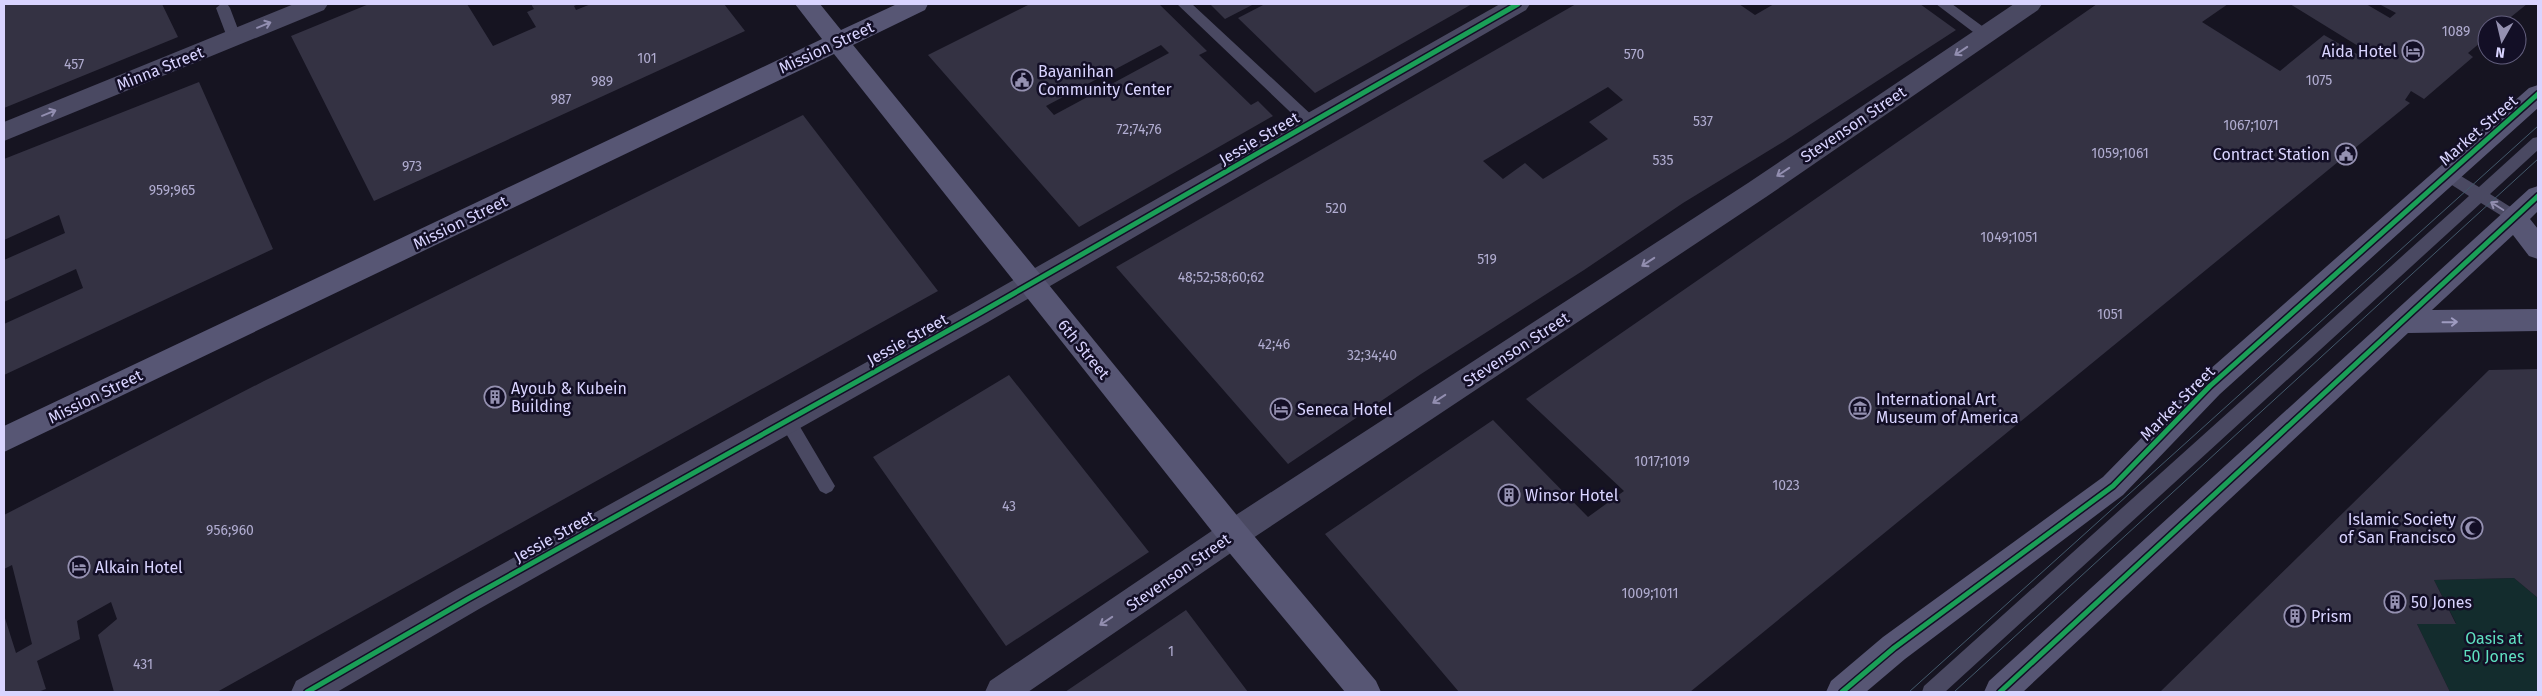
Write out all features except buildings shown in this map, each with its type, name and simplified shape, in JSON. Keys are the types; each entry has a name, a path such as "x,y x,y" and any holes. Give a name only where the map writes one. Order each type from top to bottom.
{"street":[{"name":"Minna Street","path":"4,132 316,4"},
{"name":"6th Street","path":"807,4 1233,534 1364,692"},
{"name":"Mission Street","path":"4,440 917,4"},
{"name":"Jessie Street","path":"306,692 1031,283 1518,4"},
{"name":"Stevenson Street","path":"1001,692 1233,534 1749,195 2030,4"},
{"name":"Market Street","path":"1842,692 1894,648 2113,486 2210,386 2538,94"},
{"path":"2000,692 2538,196"},
{"path":"2515,217 2538,249"},
{"path":"2401,322 2538,320"}],"lane":[{"path":"1184,4 1311,123"},
{"path":"1943,4 1986,34"},
{"path":"223,8 234,37"},
{"path":"1931,692 2538,142"},
{"path":"2446,174 2515,217"},
{"path":"787,420 826,486"}],"green space":[{"name":"Oasis at 50 Jones","path":"2514,578 2538,598 2538,692 2450,692 2417,624 2456,623 2434,580"}],"tram line":[{"path":"1909,692 2538,126"},
{"path":"1954,692 2538,159"}],"cycle path":[{"path":"307,692 468,599 978,314 1518,4"},
{"path":"1842,692 1894,648 2113,486 2210,386 2538,94"},
{"path":"2000,692 2538,196"}],"place":[{"name":"Aida Hotel","path":"2413,51"},
{"name":"Bayanihan Community Center","path":"1022,80"},
{"name":"Contract Station","path":"2346,154"},
{"name":"Ayoub & Kubein Building","path":"495,397"},
{"name":"International Art Museum of America","path":"1860,408"},
{"name":"Seneca Hotel","path":"1281,409"},
{"name":"Winsor Hotel","path":"1509,495"},
{"name":"Islamic Society of San Francisco","path":"2472,528"},
{"name":"Alkain Hotel","path":"79,567"},
{"name":"50 Jones","path":"2395,602"},
{"name":"Prism","path":"2295,616"}]}
